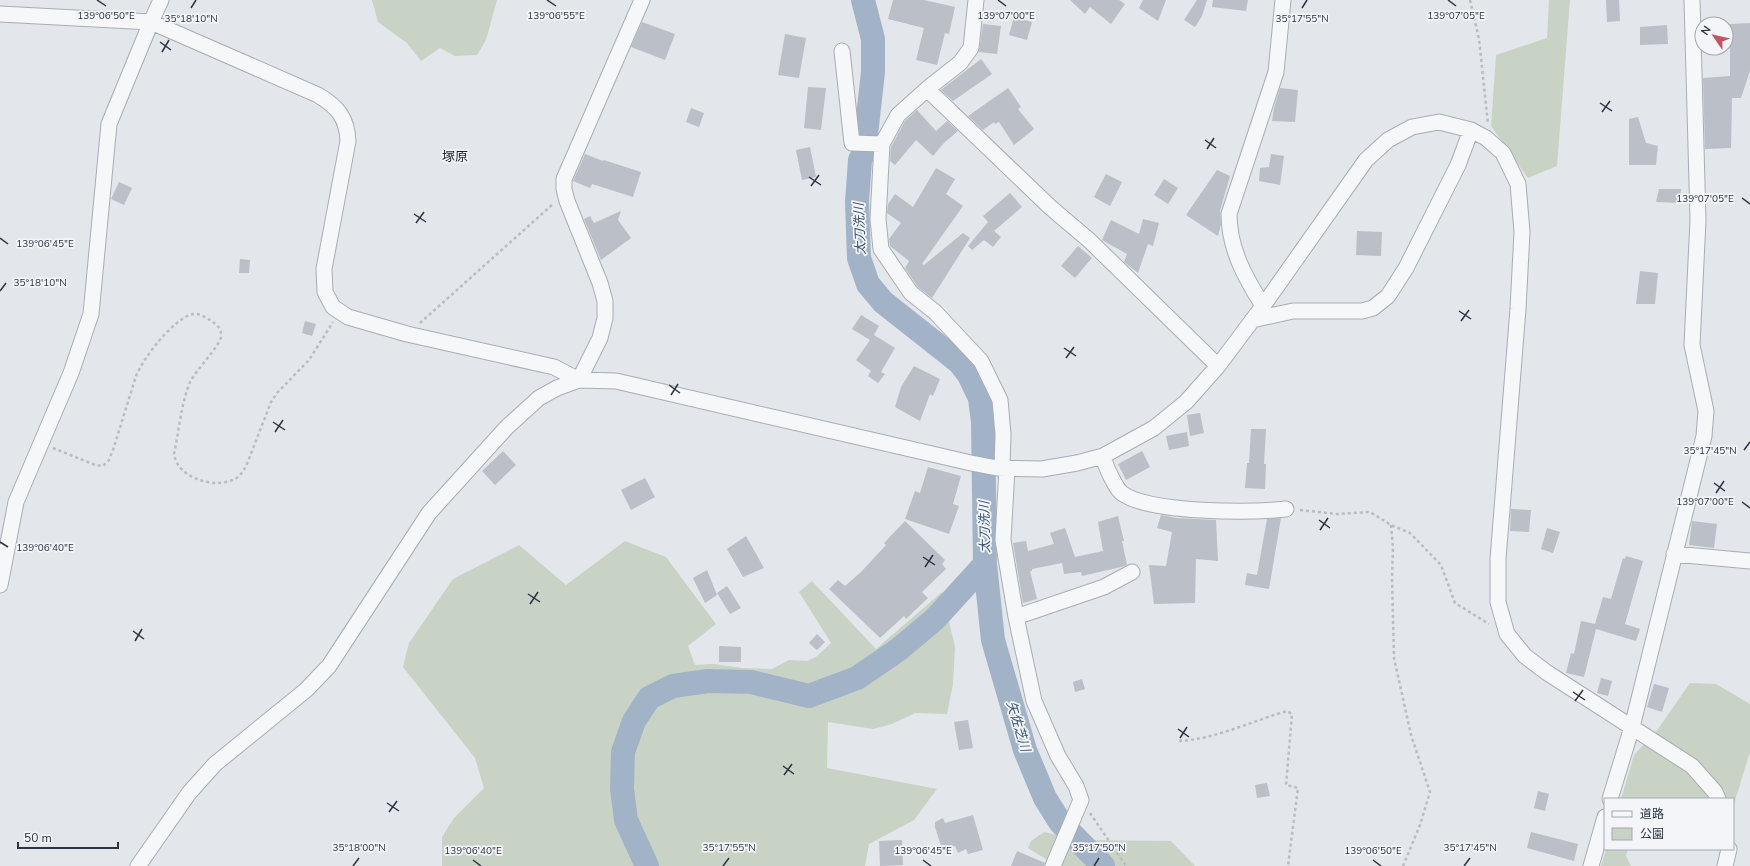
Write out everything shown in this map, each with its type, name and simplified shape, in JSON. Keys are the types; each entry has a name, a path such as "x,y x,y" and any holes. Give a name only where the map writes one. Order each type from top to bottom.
{"street":[{"path":"0,585 16,502 71,373 91,314 109,124 161,0"},
{"path":"579,380 600,338 605,318 605,300 564,189 564,179 642,0"},
{"path":"976,0 971,48 960,63 927,89 898,115 882,144 878,218 881,249 911,293 935,312 981,362 1000,400 1003,434 1003,540 1016,617 1034,701 1058,756 1076,786 1081,800 1053,866"},
{"path":"1263,306 1244,275 1236,257 1229,230 1229,214 1276,72 1283,0"},
{"path":"1610,798 1632,727 1704,436 1706,412 1692,345 1698,220 1692,0"},
{"path":"0,14 151,22 318,95 329,102 344,119 348,130 348,147 324,269 325,292 333,307 348,317 407,334 554,367 579,380"},
{"path":"842,51 852,143 882,144"},
{"path":"927,89 1050,207 1090,241 1218,366"},
{"path":"138,866 189,793 215,764 306,690 329,666 430,513 483,454 539,398 557,388 579,380 616,381 971,463 1002,468 1042,469 1077,463 1103,456 1154,428 1186,402 1218,366 1263,306 1366,160 1388,140 1412,127 1439,122 1472,130 1486,138 1503,153 1518,184 1522,232 1518,309 1498,559 1498,602 1507,634 1525,656 1546,672 1692,766 1715,792 1718,798"},
{"path":"1252,320 1293,311 1362,311 1374,308 1388,296 1406,268 1458,165 1472,130"},
{"path":"1103,456 1105,464 1121,493 1135,500 1151,504 1188,508 1268,511 1286,509"},
{"path":"1674,554 1750,561"},
{"path":"1016,617 1104,587 1132,572"},
{"path":"1591,866 1604,820"},
{"path":"1725,866 1729,850"}],"path":[{"path":"1470,0 1479,39 1485,85 1490,133 1486,138"},
{"path":"407,334 548,211 564,189"},
{"path":"42,444 95,465 103,466 109,460 113,450 140,365 157,343 176,325 189,315 201,315 216,324 220,330 221,337 198,368 185,396 174,454 175,462 179,468 198,479 208,482 233,480 244,471 271,402 276,393 309,360 327,329 341,313"},
{"path":"1286,509 1337,514 1370,512 1391,525 1410,533 1441,565 1455,603 1507,634"},
{"path":"1391,525 1393,548 1392,578 1394,658 1411,735 1430,792 1420,825 1403,866"},
{"path":"1179,740 1191,740 1236,729 1287,711 1292,714 1286,785 1298,788 1288,866"},
{"path":"1081,800 1126,866"}],"green space":[{"path":"372,0 497,0 486,40 477,55 455,56 440,48 421,61 407,43 378,22"},
{"path":"1549,0 1570,0 1557,166 1528,178 1491,126 1496,55 1547,38"},
{"path":"625,541 666,557 716,624 688,646 695,665 714,664 742,668 772,669 789,660 807,661 816,657 831,643 799,592 812,581 876,649 942,592 955,647 953,684 947,714 915,713 892,724 873,729 828,722 827,768 937,789 914,820 869,844 865,866 442,866 442,837 454,818 484,788 475,758 403,667 409,643 453,579 519,545 566,585"},
{"path":"1690,683 1716,684 1750,704 1750,752 1734,804 1734,798 1621,798 1634,755 1658,729"},
{"path":"1044,832 1079,840 1171,841 1195,866 1057,866 1028,848 1031,841"},
{"path":"1606,850 1628,850 1626,856 1631,866 1601,866"}],"building":[{"path":"893,0 924,0 955,7 949,34 945,33 937,65 916,60 924,28 888,19"},
{"path":"1070,0 1119,0 1125,4 1111,24 1090,7 1085,14"},
{"path":"1143,0 1166,0 1158,21 1139,8"},
{"path":"1197,0 1207,0 1202,16 1195,27 1184,20"},
{"path":"1213,0 1248,0 1246,11 1212,7"},
{"path":"1606,0 1619,0 1620,21 1607,22"},
{"path":"1014,17 1032,22 1027,40 1009,35"},
{"path":"642,22 675,34 665,60 631,47"},
{"path":"1750,23 1750,71 1741,98 1732,98 1731,148 1705,149 1703,78 1730,76 1730,56 1734,56 1734,24"},
{"path":"983,24 1001,26 997,54 979,52"},
{"path":"1667,25 1668,44 1640,45 1640,27"},
{"path":"785,34 806,38 799,78 778,75"},
{"path":"981,59 992,74 953,101 941,90"},
{"path":"808,87 826,88 821,130 804,128"},
{"path":"1008,88 1021,107 1018,109 1034,129 1014,145 999,122 995,124 994,122 983,130 968,116"},
{"path":"1280,88 1298,90 1295,122 1272,121"},
{"path":"691,108 704,113 699,127 686,122"},
{"path":"917,110 936,131 947,121 958,131 944,143 933,156 916,140 895,165 890,161 891,147 905,121"},
{"path":"1638,117 1646,143 1658,146 1656,165 1629,165 1629,119"},
{"path":"810,147 816,177 802,180 796,150"},
{"path":"585,154 641,172 633,197 592,184 590,188 573,181"},
{"path":"1271,154 1284,156 1280,185 1259,181 1260,168 1269,167"},
{"path":"936,168 955,179 946,194 963,206 922,264 924,265 963,233 970,238 932,298 918,287 905,268 909,261 890,246 889,239 901,223 887,213 888,204 895,194 913,207"},
{"path":"1217,170 1230,176 1220,211 1221,224 1218,236 1186,215"},
{"path":"1106,174 1122,182 1110,206 1094,197"},
{"path":"1164,179 1178,188 1168,204 1154,195"},
{"path":"119,182 132,188 124,205 111,199"},
{"path":"1659,189 1681,189 1680,203 1656,202"},
{"path":"1010,193 1022,207 994,231 1001,237 993,247 984,240 972,250 968,246 988,222 983,216"},
{"path":"621,211 618,220 631,238 601,260 584,219 590,216 594,223"},
{"path":"1143,219 1159,223 1153,246 1148,244 1138,273 1124,262 1127,254 1102,240 1111,220 1139,234"},
{"path":"1357,231 1382,232 1381,256 1356,255"},
{"path":"1078,246 1092,258 1075,278 1061,266"},
{"path":"240,259 250,260 249,273 239,273"},
{"path":"1640,271 1658,273 1655,304 1636,304"},
{"path":"861,315 879,326 874,335 895,348 881,372 885,374 878,383 868,376 871,371 856,360 870,340 852,329"},
{"path":"305,321 316,324 312,336 302,333"},
{"path":"914,366 940,379 933,396 930,394 920,421 895,407 901,387"},
{"path":"1200,413 1204,433 1190,436 1187,415"},
{"path":"1251,429 1266,429 1264,464 1266,464 1265,489 1245,488 1247,463 1249,463"},
{"path":"1187,432 1189,446 1169,450 1166,436"},
{"path":"503,451 516,465 495,485 482,471"},
{"path":"1142,451 1150,467 1126,480 1118,464"},
{"path":"928,467 961,476 953,504 959,506 949,534 905,519 915,491 920,493"},
{"path":"645,478 655,497 631,510 621,490"},
{"path":"1511,509 1531,510 1529,532 1510,531"},
{"path":"1161,515 1177,518 1216,520 1218,561 1196,559 1195,603 1154,604 1149,565 1166,566 1172,532 1157,528"},
{"path":"1118,516 1124,541 1122,541 1127,565 1082,576 1081,572 1064,574 1062,563 1032,569 1032,571 1030,571 1037,599 1023,603 1013,543 1026,541 1028,551 1054,544 1050,533 1065,528 1075,557 1103,551 1098,522"},
{"path":"1281,518 1269,589 1245,585 1247,573 1257,575 1267,519"},
{"path":"905,521 945,560 942,564 946,569 922,592 928,598 906,619 904,616 880,638 829,589 838,580 845,586 861,572 886,545 884,543"},
{"path":"1692,521 1717,524 1714,548 1689,545"},
{"path":"1547,528 1560,532 1553,553 1541,549"},
{"path":"746,536 764,568 743,577 727,549"},
{"path":"1626,556 1643,561 1625,624 1640,629 1636,641 1596,629 1584,677 1566,673 1571,653 1574,654 1581,621 1595,624 1603,597 1611,599 1623,558 1625,559"},
{"path":"707,570 717,595 705,603 693,578"},
{"path":"727,586 741,608 730,614 717,593"},
{"path":"817,634 825,642 817,650 809,643"},
{"path":"719,646 741,647 741,662 719,662"},
{"path":"1601,678 1612,681 1608,696 1597,693"},
{"path":"1082,679 1085,689 1075,692 1073,682"},
{"path":"1654,684 1669,688 1662,712 1647,707"},
{"path":"968,720 973,748 959,750 954,722"},
{"path":"1267,783 1270,796 1257,798 1255,785"},
{"path":"1538,791 1549,794 1545,811 1534,808"},
{"path":"973,815 983,850 968,854 966,849 958,853 955,846 942,849 935,827 935,822 943,818 945,823"},
{"path":"1531,832 1578,844 1574,861 1527,848"},
{"path":"902,840 903,865 880,866 879,841"},
{"path":"1017,851 1045,863 1044,866 1011,866"}],"waterway":[{"name":"太刀洗川","path":"863,0 873,39 873,72 864,153 860,160 857,202 859,258 868,284 883,302 959,362 969,375 980,398 983,422 985,564 993,640 1025,750 1045,798 1060,822 1103,866"},
{"name":"太刀洗川","path":"647,866 626,820 622,789 623,752 634,721 649,698 673,686 708,681 751,682 809,696 857,678 898,650 935,619 985,564"}],"district":[{"name":"塚原","path":"455,156"}],"water label":[{"name":"矢佐芝川","path":"1019,726"}]}
